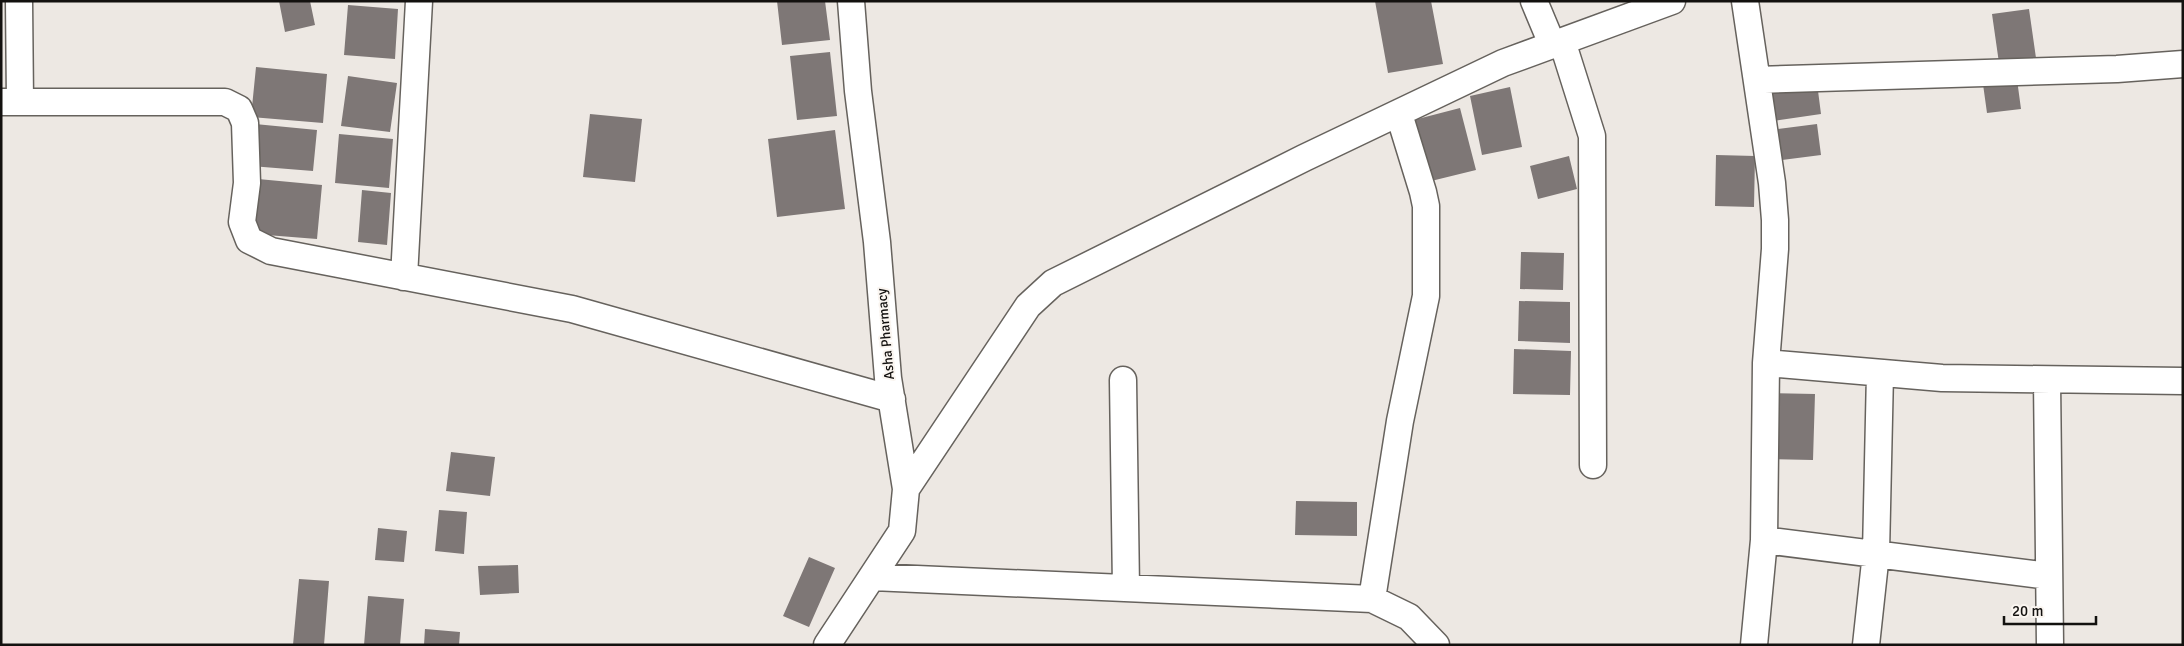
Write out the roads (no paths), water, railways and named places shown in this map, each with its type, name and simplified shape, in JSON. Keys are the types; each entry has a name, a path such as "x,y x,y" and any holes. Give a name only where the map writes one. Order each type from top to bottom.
{"street":[{"path":"19,1 11,102 226,102 238,109 245,123 248,183 242,222 249,240 271,251 572,309 892,399"},
{"path":"404,277 419,1"},
{"name":"Asha Pharmacy","path":"827,645 902,531 906,489 892,399 858,91 851,1"},
{"path":"1534,1 1557,43 1592,136 1593,465"},
{"path":"906,489 1028,306 1053,283 1503,62 1672,1"},
{"path":"1745,1 1772,183 1775,220 1775,249 1766,364 1764,540 1754,645"},
{"path":"1757,80 2117,69 2183,64"},
{"path":"1372,599 1400,421 1426,296 1426,206 1399,114"},
{"path":"1766,364 1942,378 2183,381"},
{"path":"1866,645 1876,553 1880,373"},
{"path":"1123,380 1126,588"},
{"path":"2047,380 2050,645"},
{"path":"1764,540 2049,576"},
{"path":"872,577 1372,599 1408,617 1436,645"}]}
